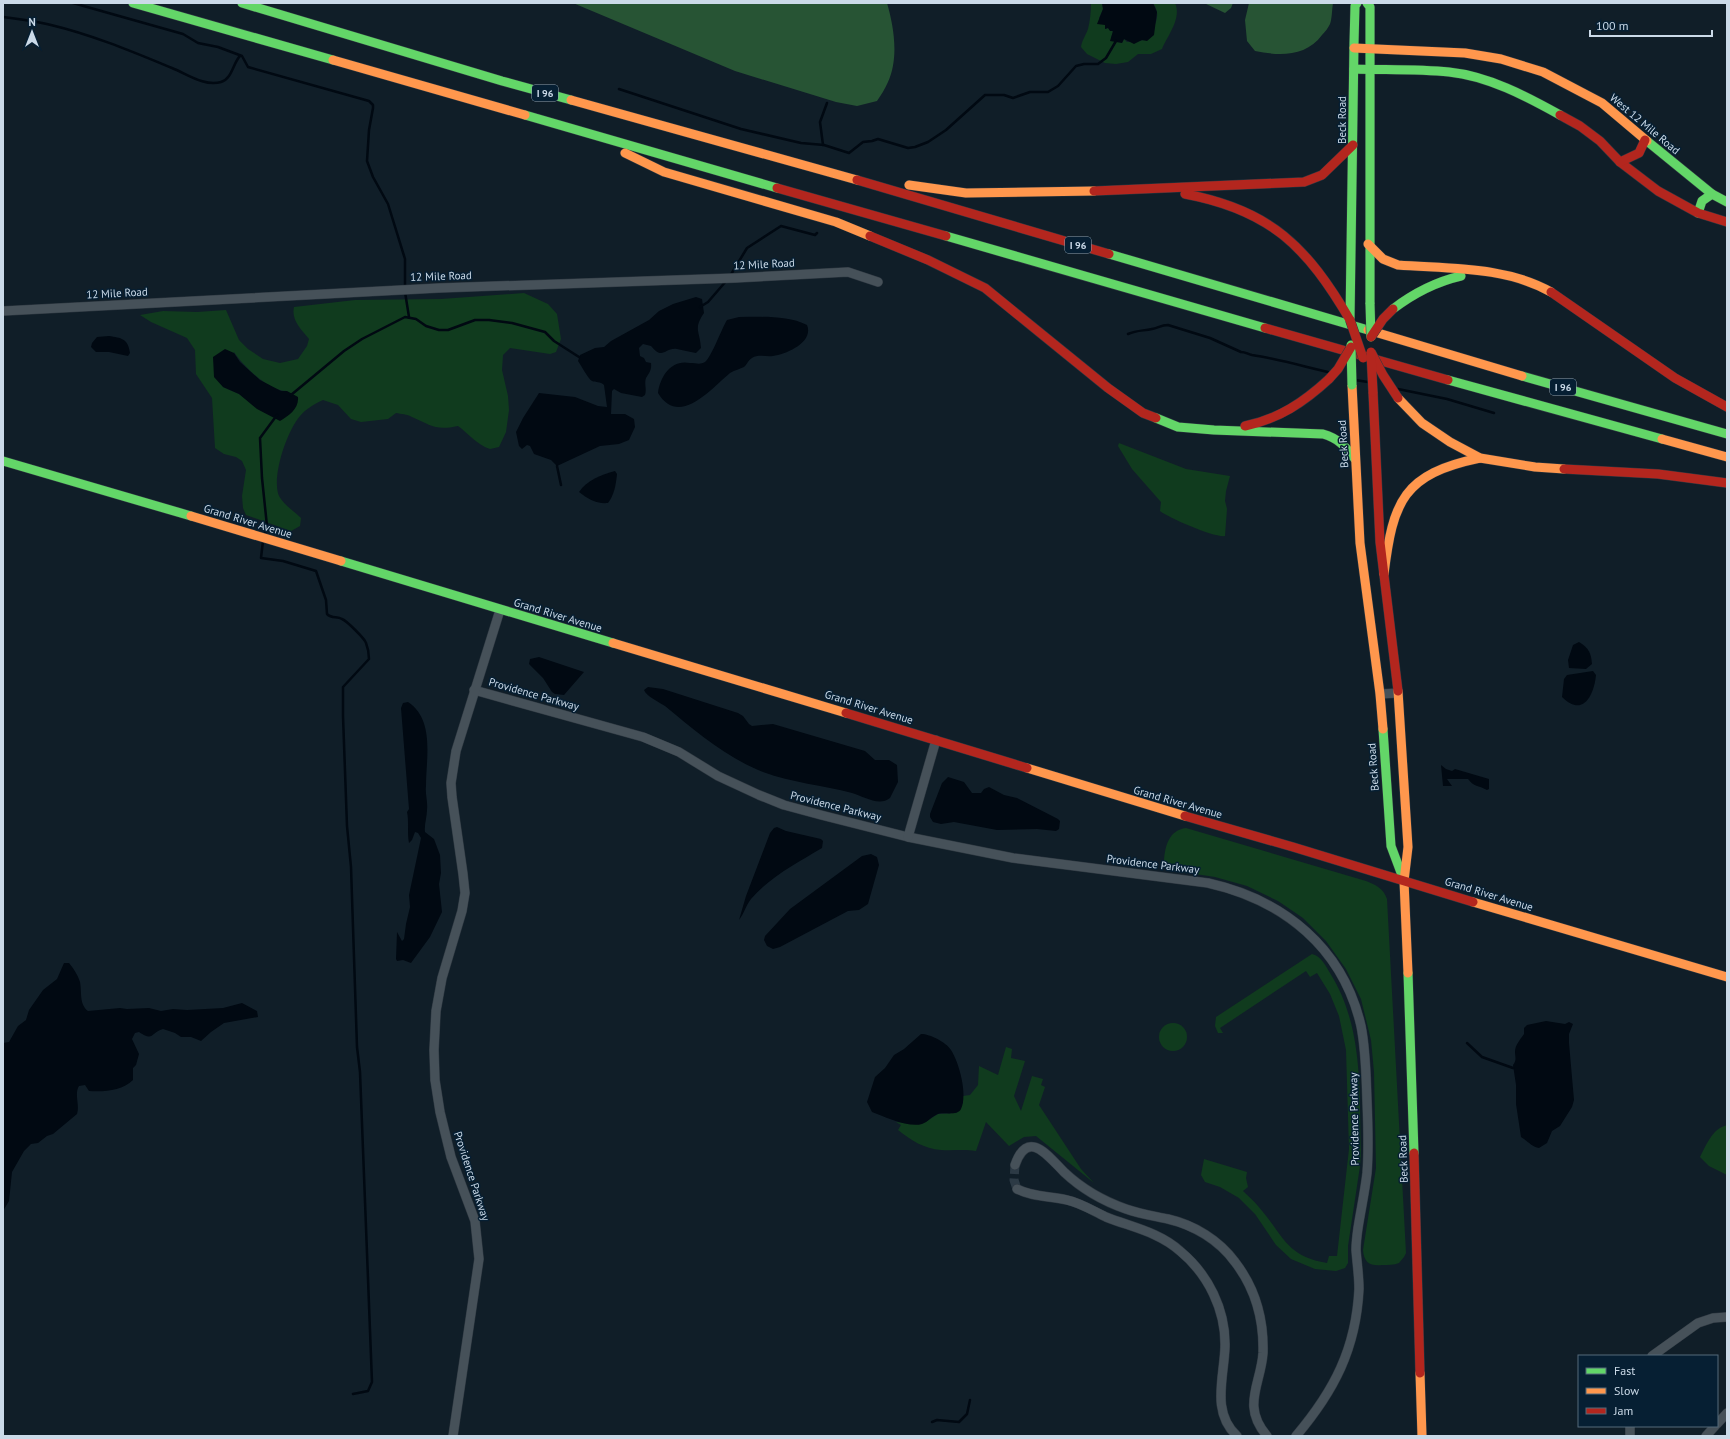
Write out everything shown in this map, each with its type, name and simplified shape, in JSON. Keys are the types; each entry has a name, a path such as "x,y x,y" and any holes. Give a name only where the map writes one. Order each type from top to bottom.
{"main road":[{"name":"I 96","path":"133,3 1402,367 1727,457"},
{"name":"I 96","path":"243,3 502,81 831,172 1503,370 1727,434"},
{"name":"Beck Road","path":"1357,3 1355,6 1354,48 1354,145 1350,320 1360,542 1380,694 1391,846 1404,881"},
{"name":"Beck Road","path":"1367,3 1370,7 1368,244 1370,344 1380,542 1398,694 1408,847 1404,881 1413,1088 1422,1436"},
{"name":"West 12 Mile Road","path":"1354,48 1465,52 1501,59 1543,72 1602,103 1712,194 1727,202"},
{"path":"1354,69 1450,72 1487,80 1532,99 1580,126 1600,141 1620,162 1658,191 1698,212 1727,222"},
{"path":"589,135 664,172 836,222 928,260 985,288 1108,388 1143,413 1178,427 1214,430 1323,434 1339,439 1356,459"},
{"path":"1620,162 1640,153 1645,140"},
{"path":"831,172 869,176 928,190 990,194 1138,191 1304,182 1322,175 1354,145"},
{"path":"1138,191 1172,192 1198,196 1229,204 1264,221 1292,241 1335,294 1350,320 1373,392"},
{"path":"1698,212 1700,203 1704,197 1712,194"},
{"path":"1368,244 1383,259 1398,265 1496,274 1527,282 1552,293 1680,382 1704,397 1727,407"},
{"path":"1352,385 1362,358 1383,319 1410,295 1438,281 1465,275 1496,274"},
{"path":"1350,298 1383,375 1398,398 1422,423 1450,442 1480,458 1535,467 1658,474 1727,483"},
{"path":"1214,430 1252,425 1282,416 1310,396 1338,369 1356,337 1370,304"},
{"path":"1384,574 1391,526 1402,502 1414,484 1444,466 1480,458"},
{"name":"Grand River Avenue","path":"3,461 936,740 1132,801 1292,847 1727,977"}],"street":[{"name":"12 Mile Road","path":"3,311 439,288 735,278 848,272 878,282"},
{"name":"Providence Parkway","path":"453,1436 479,1259 475,1222 451,1157 440,1112 435,1080 434,1050 436,1011 442,978 456,936 465,893 451,783 456,751 500,610"},
{"name":"Providence Parkway","path":"474,690 642,737 679,752 738,786 784,805 908,837 1021,859 1208,883 1228,888 1273,906 1288,916 1316,941 1338,970 1348,988 1360,1025 1366,1068 1368,1152 1356,1248 1359,1289 1354,1332 1340,1373 1329,1394 1296,1436"},
{"path":"1380,694 1398,694"},
{"path":"908,837 936,740"},
{"path":"1015,1165 1020,1152 1030,1147 1037,1147 1044,1151 1072,1180 1089,1192 1127,1210 1168,1219 1187,1225 1215,1241 1226,1251 1246,1279 1258,1305 1262,1324 1263,1354 1254,1395 1254,1408 1260,1427 1268,1436"},
{"path":"1017,1189 1026,1194 1069,1200 1106,1217 1152,1233 1180,1250 1192,1262 1209,1285 1220,1309 1225,1346 1220,1387 1220,1401 1222,1411 1228,1424 1237,1436"},
{"path":"1653,1355 1698,1323 1713,1318 1727,1317"},
{"path":"1718,1423 1727,1413"},
{"path":"1706,1436 1714,1427"}],"green space":[{"path":"573,3 887,3 892,22 894,42 891,73 884,90 877,101 857,106 836,102 735,71"},
{"path":"1091,3 1102,3 1103,9 1099,18 1106,26 1105,29 1108,28 1113,32 1111,38 1122,43 1124,39 1127,42 1145,40 1156,23 1157,13 1153,3 1175,3 1177,15 1162,49 1151,54 1138,54 1128,62 1116,64 1105,63 1087,54 1081,47 1089,26"},
{"path":"1204,3 1233,3 1231,8 1225,13"},
{"path":"1249,3 1333,3 1332,17 1330,24 1325,31 1316,42 1308,47 1292,53 1264,53 1255,51 1247,41 1245,20"},
{"path":"524,293 548,304 557,314 561,339 556,352 550,354 510,348 503,355 502,370 508,396 509,410 506,432 499,447 490,449 485,447 458,426 444,428 429,425 404,414 396,413 388,419 361,422 351,419 338,405 323,400 305,411 295,423 290,432 279,466 277,488 279,496 286,505 301,518 300,526 291,531 246,515 243,508 242,496 246,470 242,461 236,457 224,454 215,448 212,398 196,374 195,350 187,338 151,322 140,315 163,311 197,312 226,310 239,340 248,349 263,359 280,363 298,359 307,346 309,339 295,320 293,312 294,307 355,300 441,299","holes":["234,352 250,371 265,383 280,390 287,391 263,411 239,394 223,387"]},
{"path":"1119,443 1186,469 1230,476 1225,501 1227,509 1225,536 1212,534 1192,527 1160,511 1161,502 1132,469 1118,446"},
{"path":"1186,828 1366,881 1379,887 1387,899 1406,1253 1399,1263 1391,1265 1374,1265 1368,1263 1363,1250 1376,1168 1374,1072 1371,1040 1361,999 1346,969 1326,941 1303,918 1278,901 1247,886 1215,877 1169,870 1164,861 1167,844 1172,835 1180,829"},
{"path":"1312,954 1321,959 1341,994 1349,1015 1358,1060 1361,1153 1360,1166 1348,1246 1348,1263 1345,1268 1336,1271 1315,1269 1291,1259 1276,1245 1255,1214 1239,1198 1220,1187 1205,1182 1201,1175 1204,1159 1247,1172 1246,1178 1248,1187 1243,1191 1256,1204 1293,1249 1313,1260 1327,1263 1329,1256 1337,1256 1349,1149 1346,1050 1339,1016 1330,994 1317,973 1310,977 1306,971 1220,1028 1223,1033 1218,1033 1215,1026 1216,1017"},
{"path":"1173,1023 1183,1027 1187,1037 1183,1047 1173,1051 1163,1047 1159,1037 1163,1027"},
{"path":"1006,1047 1012,1049 1011,1058 1025,1061 1014,1096 1021,1111 1032,1076 1043,1079 1041,1085 1045,1087 1039,1105 1081,1169 1094,1183 1036,1136 1024,1137 1009,1146 986,1122 976,1151 941,1150 929,1148 923,1146 898,1130 901,1125 896,1122 917,1124 927,1121 938,1114 956,1113 963,1103 963,1096 970,1095 978,1085 979,1066 998,1075"},
{"path":"1727,1125 1727,1175 1709,1166 1700,1157 1714,1133"}],"shaded area":[{"path":"1102,3 1153,3 1157,12 1154,35 1147,41 1142,40 1134,44 1124,39 1122,43 1110,41 1113,31 1110,31 1108,28 1105,29 1105,25 1097,24 1103,9"},
{"path":"696,297 702,299 704,313 698,327 701,348 696,353 673,349 658,353 651,346 643,344 639,348 640,356 644,358 646,362 651,363 650,371 645,380 645,395 642,397 621,393 614,389 612,391 611,414 625,414 634,419 635,427 629,440 619,444 600,446 557,466 551,460 534,454 530,446 527,445 522,449 519,446 516,432 539,393 575,397 598,406 607,407 604,385 592,381 589,378 578,361 580,355 595,348 604,347 611,341 649,320 659,311 673,304"},
{"path":"739,317 774,317 799,322 807,325 807,337 798,346 785,353 770,356 757,356 752,358 744,367 730,373 695,402 685,406 676,407 666,403 658,393 661,381 668,370 683,362 700,364 705,362 711,354 727,320"},
{"path":"109,336 120,338 128,344 130,353 128,356 109,352 96,352 91,347 92,343 97,337"},
{"path":"225,349 234,353 240,362 260,380 281,391 287,391 298,397 297,405 293,411 280,421 257,409 239,394 223,387 214,377 213,357"},
{"path":"615,471 617,474 615,486 612,497 608,503 600,503 592,500 579,492 590,481"},
{"path":"1579,642 1589,651 1591,657 1592,664 1586,669 1569,668 1568,660 1573,645"},
{"path":"539,657 584,672 564,695 555,694 543,678 529,664 530,659"},
{"path":"1593,671 1596,675 1595,683 1590,696 1586,701 1581,705 1576,705 1569,703 1562,697 1564,679 1567,675"},
{"path":"648,687 663,689 738,713 743,716 752,726 773,724 865,751 875,760 889,760 897,765 898,782 890,798 876,801 852,793 785,779 763,772 724,752 665,706 647,694 644,690"},
{"path":"408,702 417,710 426,729 427,813 425,832 434,839 440,855 441,873 439,884 442,912 430,937 411,963 403,960 397,961 396,959 397,932 402,941 404,939 410,907 409,895 421,838 418,833 415,832 409,843 407,812 409,809 401,708 403,703"},
{"path":"1441,765 1452,771 1455,769 1489,779 1489,789 1487,790 1474,785 1468,779 1447,779 1452,786 1443,786"},
{"path":"948,777 964,782 972,793 981,793 984,789 989,787 1004,795 1017,798 1058,819 1060,821 1059,829 1056,831 1037,829 997,830 954,822 941,824 933,822 930,814 942,783"},
{"path":"777,827 786,831 821,839 823,841 822,848 785,870 767,883 751,899 739,920 746,896 770,833"},
{"path":"871,854 877,857 879,865 868,904 859,910 848,911 780,947 773,949 767,946 764,940 765,936 790,909 862,856"},
{"path":"64,963 69,963 78,977 83,1005 88,1011 120,1008 149,1008 161,1011 173,1009 187,1010 223,1008 242,1003 257,1011 258,1017 224,1023 201,1041 191,1037 181,1037 175,1033 163,1029 152,1036 147,1036 139,1032 135,1033 132,1039 139,1054 136,1065 133,1068 133,1080 129,1084 118,1089 107,1091 89,1091 85,1085 79,1086 77,1092 77,1114 53,1134 47,1136 38,1143 31,1144 24,1151 12,1172 9,1201 3,1211 3,1043 9,1042 18,1026 26,1020 29,1010 43,990 57,979"},
{"path":"1546,1021 1565,1024 1569,1022 1573,1024 1569,1034 1569,1043 1574,1100 1572,1107 1560,1126 1552,1131 1547,1143 1539,1148 1521,1137 1516,1104 1516,1085 1513,1065 1516,1047 1524,1034 1524,1028 1527,1025"},
{"path":"921,1034 929,1035 942,1041 949,1047 954,1055 962,1079 964,1096 961,1109 954,1113 938,1114 924,1123 917,1125 897,1121 872,1112 867,1102 875,1077 885,1068 894,1055 904,1049"}],"waterway":[{"path":"73,3 183,34 198,43 218,47 242,56 248,67 369,101 373,105 373,108 369,130 367,161 373,177 388,204 405,259 405,287"},
{"path":"3,17 27,20 67,29 128,50 196,79 209,83 221,82 228,78 240,56"},
{"path":"619,89 741,129 801,143 824,145 849,153 863,142 878,139 908,148 928,142 946,130 985,95 1004,95 1013,98 1030,92 1048,92 1058,86 1076,66 1084,64 1098,64 1106,58 1116,41"},
{"path":"823,145 820,122 827,103"},
{"path":"730,276 747,248 781,226 815,235 817,233"},
{"path":"700,307 708,302 727,280"},
{"path":"405,292 409,317"},
{"path":"291,395 344,351 362,339 405,317 416,319 426,326 439,330 448,330 475,320 512,323 545,332 554,341 579,357"},
{"path":"1128,334 1168,325 1210,338 1241,352 1328,372"},
{"path":"1355,380 1368,382"},
{"path":"1398,389 1447,399 1494,413"},
{"path":"265,534 267,526 260,438 277,415"},
{"path":"557,466 561,485"},
{"path":"263,541 261,558 283,561 316,571 326,600 327,614 342,619 356,630 365,641 369,655 369,659 343,687 347,826 351,867 357,1047 360,1072 372,1382 368,1391 353,1394"},
{"path":"1467,1043 1482,1057 1513,1068"},
{"path":"932,1422 937,1420 959,1422 967,1414 970,1400"}],"tunnel":[{"path":"1015,1165 1014,1180 1017,1189"}],"traffic: fast":[{"path":"133,3 333,60"},
{"path":"242,3 502,81 571,100"},
{"path":"1350,320 1354,43 1355,6 1357,3"},
{"path":"1367,3 1370,7 1370,304"},
{"path":"1354,69 1425,70 1464,74 1492,82 1534,101 1560,115"},
{"path":"525,115 777,188"},
{"path":"1647,141 1712,194 1727,202"},
{"path":"1698,213 1702,201 1712,194"},
{"path":"946,236 1265,328"},
{"path":"1109,254 1368,330"},
{"path":"1393,309 1425,289 1442,281 1461,276"},
{"path":"1370,304 1371,337"},
{"path":"1351,345 1352,385"},
{"path":"1522,376 1727,434"},
{"path":"1448,380 1662,439"},
{"path":"1156,418 1178,427 1214,430 1323,434 1333,438 1341,444 1355,459"},
{"path":"3,461 191,516"},
{"path":"341,561 613,643"},
{"path":"1383,729 1391,846 1403,878"},
{"path":"1408,973 1414,1153"}],"traffic: slow":[{"path":"1354,48 1465,53 1501,59 1543,72 1602,103 1647,141"},
{"path":"333,60 525,115"},
{"path":"571,100 857,180"},
{"path":"625,153 664,172 836,222 870,236"},
{"path":"909,185 966,193 1094,191"},
{"path":"1368,244 1383,259 1398,265 1457,268 1496,273 1515,277 1551,292"},
{"path":"1368,330 1522,376"},
{"path":"1352,385 1360,543 1380,694 1383,729"},
{"path":"1398,398 1422,423 1450,442 1480,458 1535,467 1564,469"},
{"path":"1662,439 1727,457"},
{"path":"1384,574 1392,527 1398,509 1406,495 1418,482 1434,473 1454,465 1480,458"},
{"path":"191,516 341,561"},
{"path":"613,643 846,713"},
{"path":"1398,691 1408,847 1404,881 1408,973"},
{"path":"1027,768 1185,816"},
{"path":"1473,902 1727,977"},
{"path":"1420,1373 1422,1436"}],"traffic: jam":[{"path":"1560,115 1580,126 1600,141 1620,162 1658,191 1698,213 1727,222"},
{"path":"1620,162 1639,153 1645,140"},
{"path":"1094,191 1304,182 1322,175 1353,145"},
{"path":"857,180 1109,254"},
{"path":"777,188 946,236"},
{"path":"1185,194 1215,201 1241,210 1264,222 1284,236 1302,252 1318,272 1350,320"},
{"path":"870,236 928,260 985,288 1108,388 1143,413 1156,418"},
{"path":"1551,292 1675,378 1727,407"},
{"path":"1371,337 1383,319 1393,309"},
{"path":"1350,320 1363,358"},
{"path":"1265,328 1448,380"},
{"path":"1329,379 1338,369 1351,347"},
{"path":"1371,352 1383,375 1398,398"},
{"path":"1371,354 1373,392"},
{"path":"1245,426 1280,414 1310,395 1329,379"},
{"path":"1373,392 1380,542 1398,691"},
{"path":"1564,469 1658,474 1727,483"},
{"path":"846,713 1027,768"},
{"path":"1185,816 1473,902"},
{"path":"1414,1153 1420,1373"}]}
